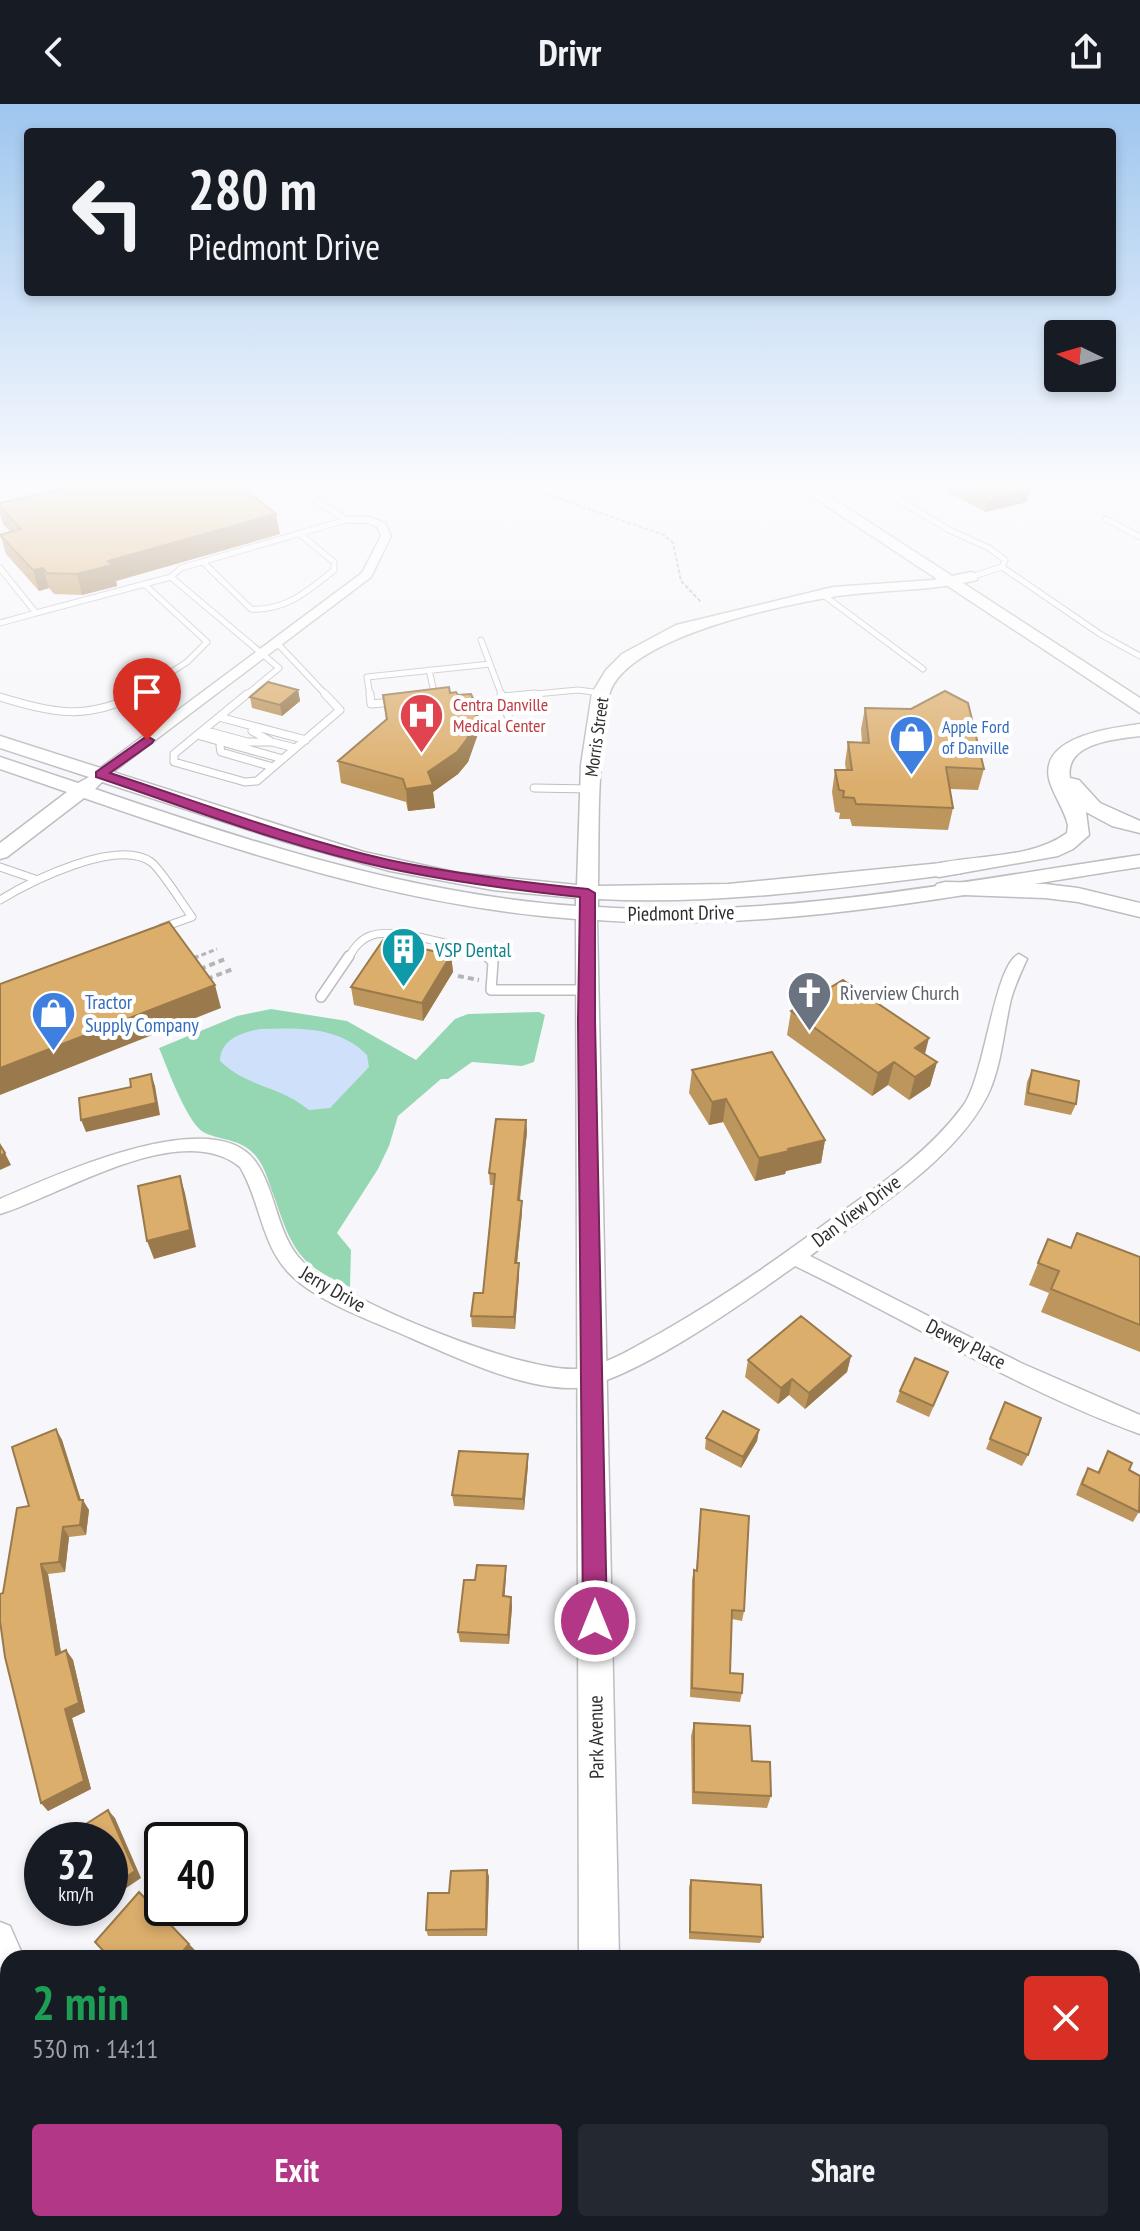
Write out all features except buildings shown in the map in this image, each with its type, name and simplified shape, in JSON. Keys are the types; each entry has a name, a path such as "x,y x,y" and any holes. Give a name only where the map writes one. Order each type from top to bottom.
{"main road":[{"name":"Morris Street","path":"588,903 590,765 601,693 612,674 628,658 682,629 822,594 904,586"},
{"path":"956,586 1134,697"},
{"path":"984,586 1134,697"},
{"path":"942,879 957,864 1042,853 1072,841 1078,835 1078,817 1057,779 1060,761 1076,747 1125,724 1134,697"},
{"path":"1109,734 1140,730"},
{"name":"Piedmont Drive","path":"0,742 294,838 386,864 588,903 685,916 780,910 1140,844"},
{"path":"1140,744 1110,745 1085,753 1071,770 1071,779 1079,796 1089,805 1110,818 1140,827"},
{"name":"Piedmont Drive","path":"0,763 304,864 367,881 477,902 588,903"},
{"path":"0,853 100,775"},
{"name":"Piedmont Drive","path":"942,879 1140,861"},
{"path":"942,879 1078,895 1140,910"},
{"name":"Park Avenue","path":"588,903 586,990 599,1950"}],"street":[{"path":"100,775 352,586"},
{"name":"Dan View Drive","path":"593,1376 678,1335 794,1257 930,1154 958,1124 983,1085 1005,992 1019,959"},
{"name":"Jerry Drive","path":"0,1207 100,1164 130,1155 197,1147 235,1153 248,1163 257,1176 268,1220 288,1259 309,1280 380,1315 466,1351 545,1377 593,1376"},
{"name":"Dewey Place","path":"794,1257 874,1295 1014,1369 1140,1425"}],"lane":[{"path":"15,586 36,613"},
{"path":"0,623 136,586"},
{"path":"0,697 50,713 98,713 133,699 199,655 207,642 146,586"},
{"path":"182,586 279,668 174,754 174,762 245,782 257,781 340,710 277,643"},
{"path":"228,586 251,609 277,609 287,606 313,586"},
{"path":"1030,586 1100,634 1140,656"},
{"path":"822,594 923,669"},
{"path":"481,640 511,725"},
{"path":"403,701 371,704 367,677 490,664"},
{"path":"419,700 435,698 429,670"},
{"path":"502,697 578,690 601,693"},
{"path":"219,717 308,738"},
{"path":"219,717 272,742"},
{"path":"198,735 272,742 295,748"},
{"path":"198,735 220,746 221,752 278,763"},
{"path":"198,735 278,763"},
{"path":"534,788 590,789"},
{"path":"0,900 35,879 115,853 148,861 192,917 153,931"},
{"path":"0,867 35,879"},
{"path":"321,997 361,940 381,933 483,953 493,962 489,987 494,990 586,990"}],"path":[{"path":"688,586 701,602"},
{"path":"190,960 217,949"},
{"path":"198,970 225,959"},
{"path":"205,980 233,969"},
{"path":"458,976 490,983"}],"green space":[{"path":"271,1009 347,1021 416,1060 455,1019 468,1014 539,1012 545,1015 534,1062 522,1066 472,1062 448,1079 441,1079 398,1116 378,1169 337,1233 351,1250 350,1287 320,1271 300,1255 287,1232 265,1171 255,1155 244,1146 198,1128 179,1095 159,1048 237,1016"}],"water":[{"path":"260,1029 303,1029 331,1034 367,1055 369,1067 330,1108 309,1110 286,1095 242,1077 220,1061 228,1042"}],"place":[{"name":"Centra Danville Medical Center","path":"422,754"},
{"name":"Apple Ford of Danville","path":"911,776"},
{"name":"VSP Dental","path":"404,989"},
{"name":"Riverview Church","path":"809,1032"},
{"name":"Tractor Supply Company","path":"54,1053"}],"route":[{"path":"147,740 100,775 316,845 386,864 491,884 588,893 586,949 595,1621"}]}
